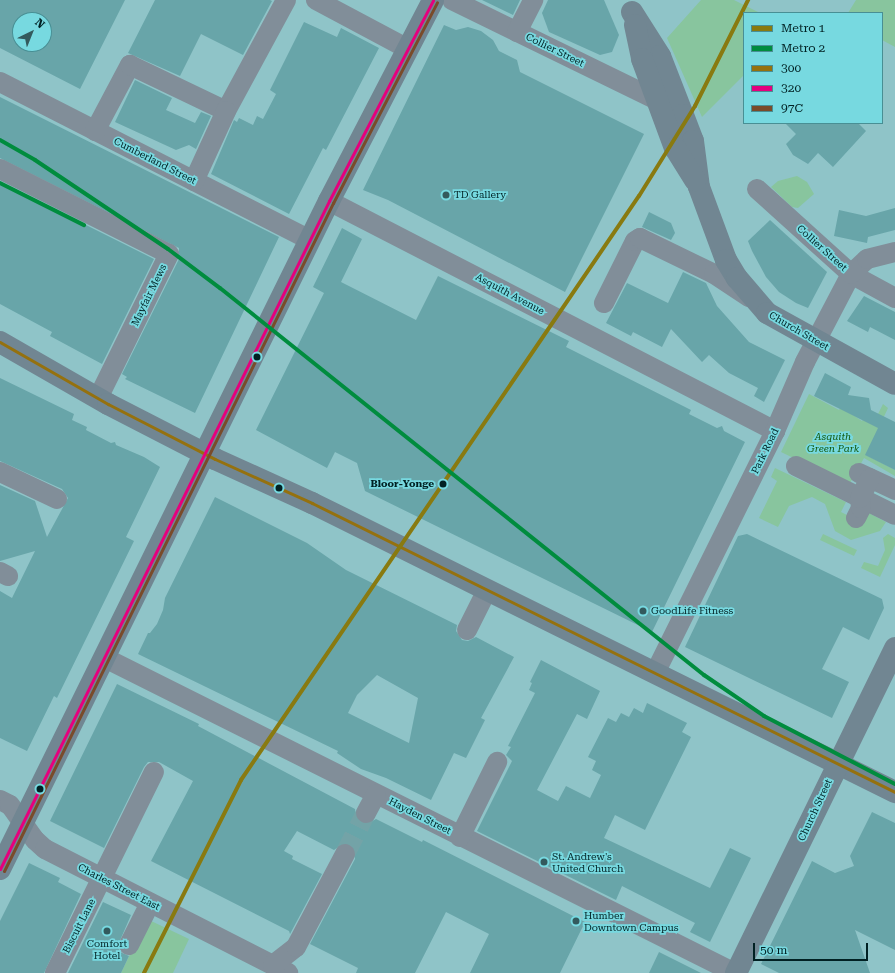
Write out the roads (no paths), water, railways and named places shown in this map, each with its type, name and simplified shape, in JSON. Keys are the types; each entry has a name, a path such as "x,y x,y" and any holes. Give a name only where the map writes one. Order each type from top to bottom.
{"main road":[{"path":"0,869 329,201 433,0"},
{"name":"Church Street","path":"630,6 642,59 675,148 699,187 726,260 756,302 767,313 895,384"},
{"name":"Church Street","path":"630,6 660,56 684,115 693,141 699,187"},
{"path":"0,342 98,398 205,454 312,503 895,792"},
{"name":"Church Street","path":"735,973 895,648"}],"street":[{"path":"194,181 226,111 286,0"},
{"name":"Collier Street","path":"452,0 657,100"},
{"path":"517,32 533,0"},
{"path":"318,1 408,49"},
{"path":"95,131 130,65 226,111"},
{"name":"Cumberland Street","path":"0,82 310,240"},
{"name":"Mayfair Mews","path":"0,169 170,254 98,398"},
{"name":"Collier Street","path":"757,189 851,274 895,298"},
{"name":"Asquith Avenue","path":"329,201 775,431"},
{"path":"604,303 635,241 640,238 714,274 756,302"},
{"name":"Park Road","path":"655,673 851,274 867,259 895,252"},
{"path":"796,466 895,515"},
{"path":"0,472 57,499"},
{"path":"860,498 865,476 895,490"},
{"path":"850,516 850,503 860,498"},
{"path":"467,630 487,590"},
{"name":"Hayden Street","path":"105,658 735,973"},
{"path":"460,836 497,762"},
{"name":"Biscuit Lane","path":"55,973 154,772"},
{"path":"366,813 376,794"},
{"name":"Charles Street East","path":"0,800 10,805 35,840 45,849 281,969"},
{"path":"281,969 296,947 345,854"},
{"path":"129,946 150,903"}],"tunnel":[{"path":"345,854 366,813"}],"metro line":[{"name":"1","path":"144,973 241,780 639,196 695,106 748,0"},
{"name":"2","path":"0,140 35,160 168,249 220,288 704,675 764,716 895,784"},
{"name":"2","path":"0,183 84,225"}],"place":[{"name":"TD Gallery","path":"446,195"},
{"name":"Bloor-Yonge","path":"443,484"},
{"name":"GoodLife Fitness","path":"643,611"},
{"name":"St. Andrew's United Church","path":"544,862"},
{"name":"Humber Downtown Campus","path":"576,921"},
{"name":"Comfort Hotel","path":"107,931"}],"park label":[{"name":"Asquith Green Park","path":"833,442"}]}
